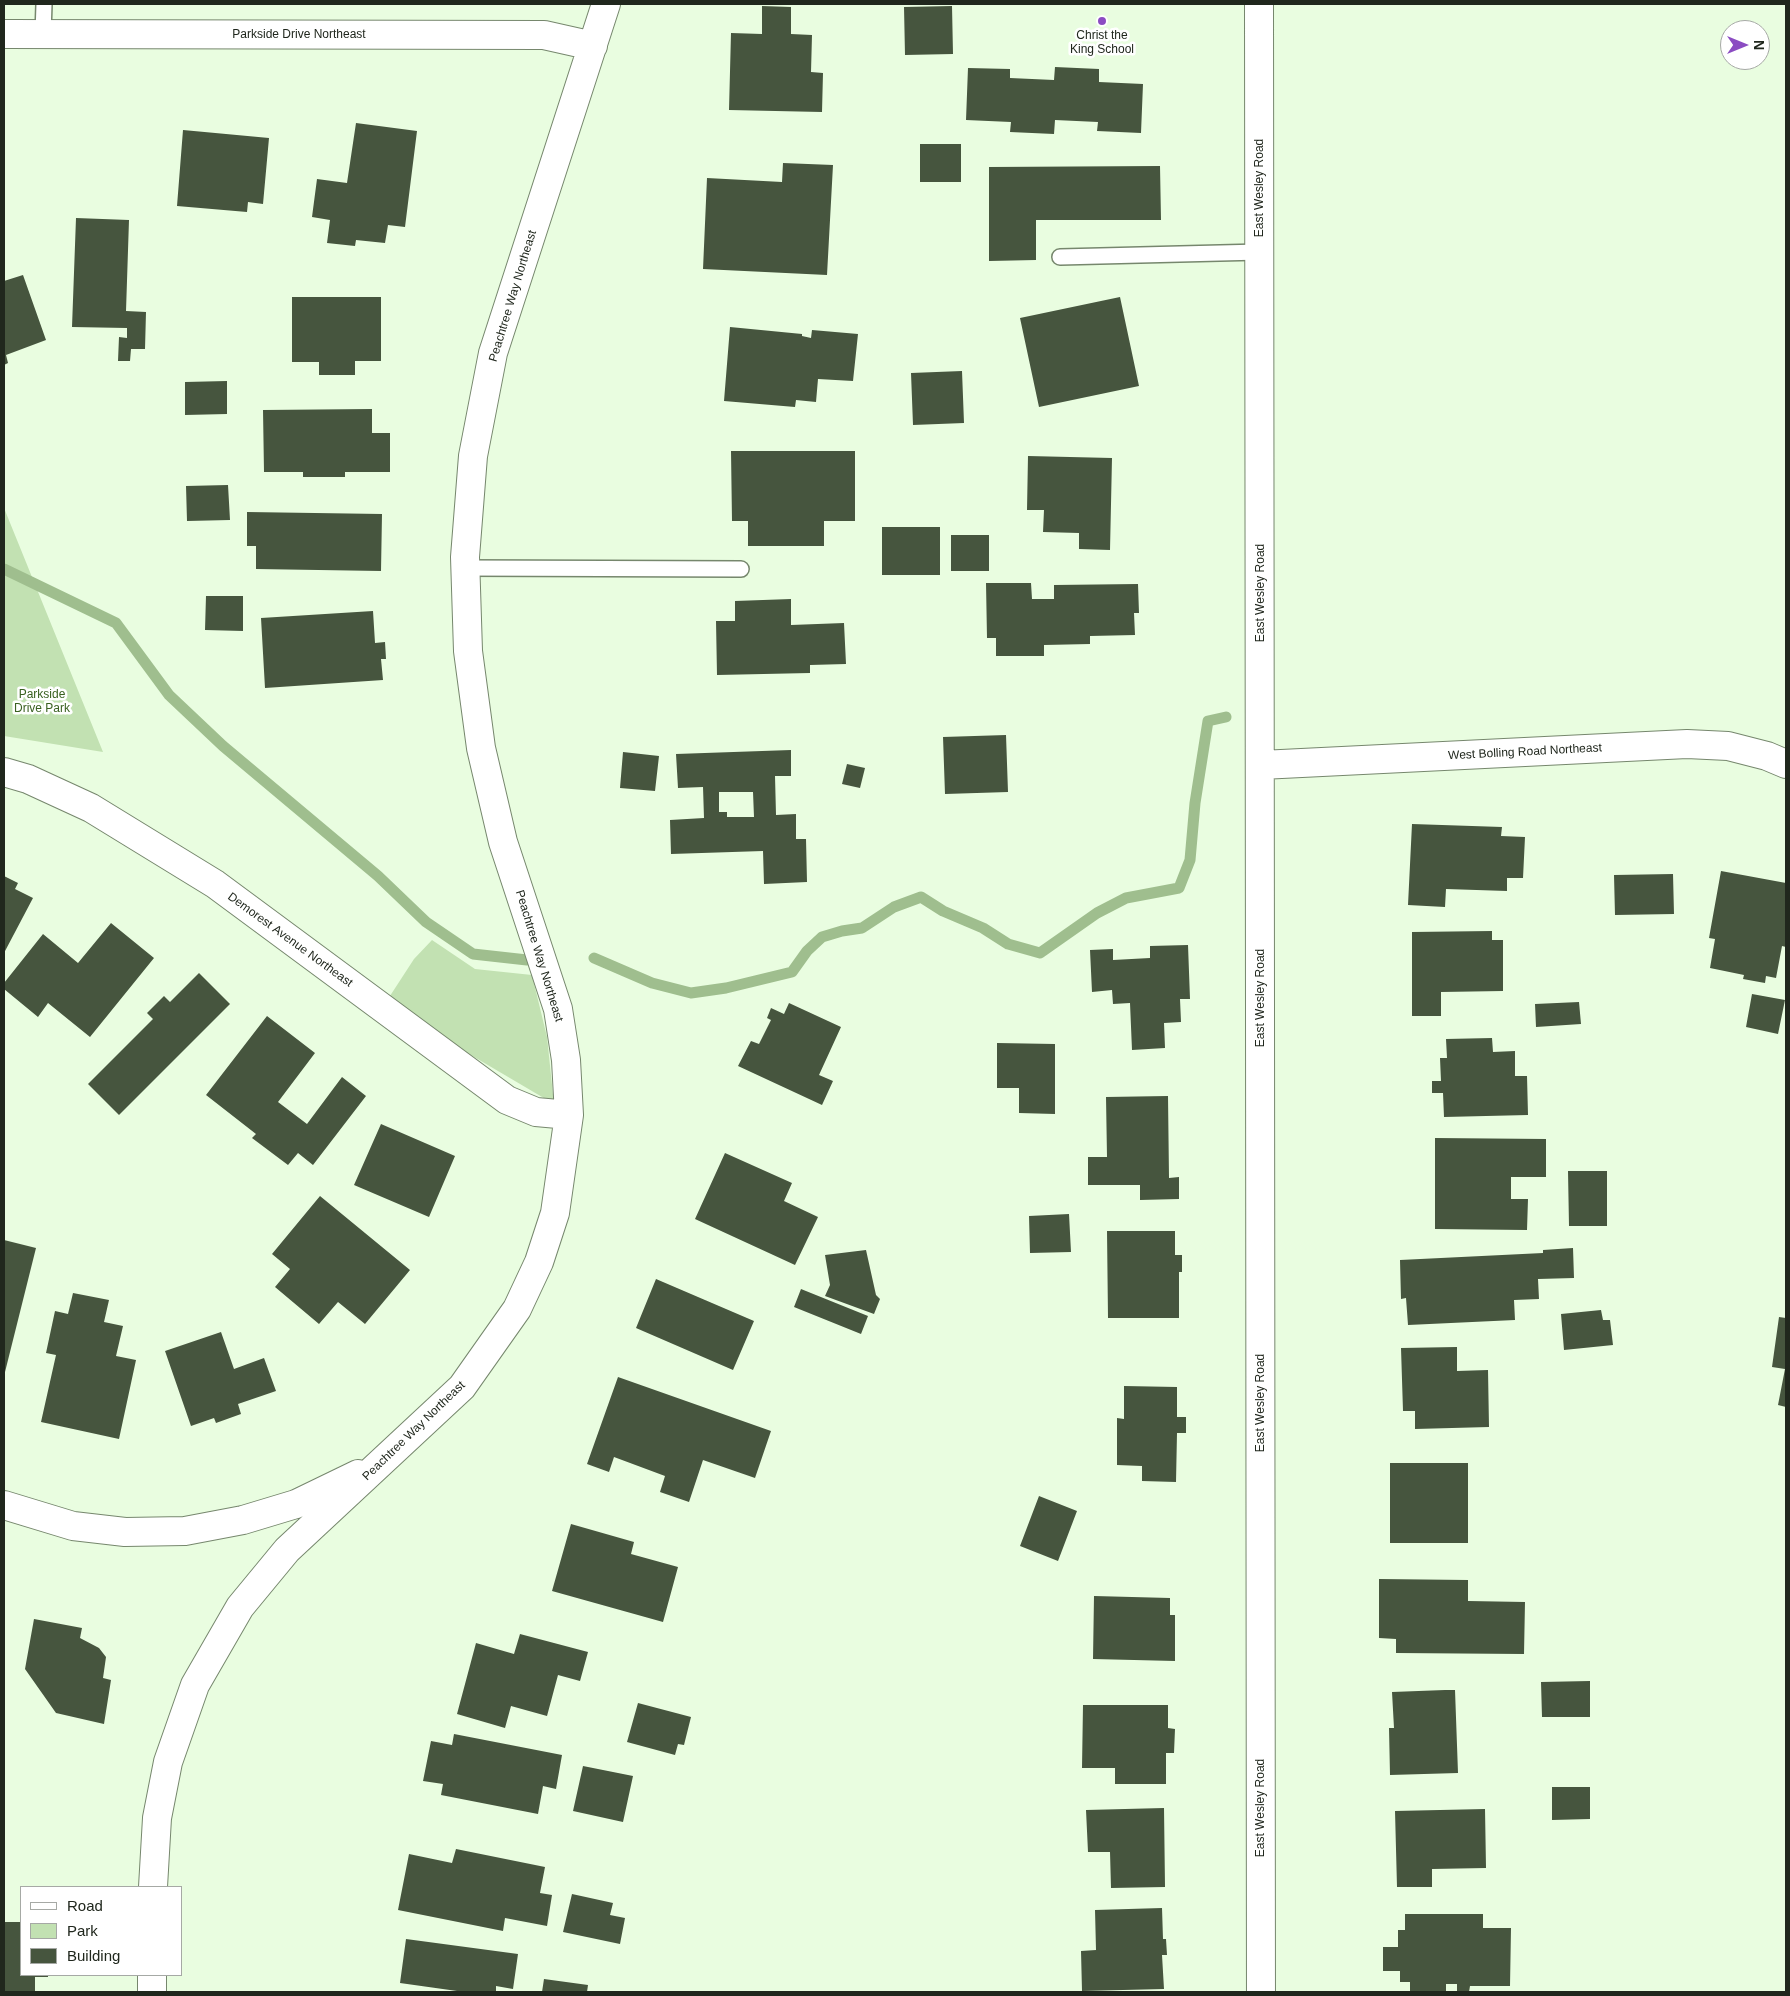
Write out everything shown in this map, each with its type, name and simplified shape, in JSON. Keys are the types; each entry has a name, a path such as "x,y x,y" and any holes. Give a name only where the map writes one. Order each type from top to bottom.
{"street":[{"name":"Peachtree Way Northeast","path":"153,1886 157,1818 168,1762 195,1685 240,1607 284,1554 462,1388 517,1309 539,1262 555,1214 569,1115 566,1060 558,1009 504,842 481,748 468,651 465,568 473,456 493,353 606,4"},
{"name":"East Wesley Road","path":"1259,4 1261,1992"},
{"name":"Parkside Drive Northeast","path":"4,34 544,35 593,46"},
{"name":"West Bolling Road Northeast","path":"1261,765 1686,744 1728,746 1767,756 1786,764"},
{"name":"Demorest Avenue Northeast","path":"4,772 28,779 91,808 215,884 507,1100 536,1112 569,1115"},
{"path":"4,1505 73,1526 125,1532 185,1531 243,1520 296,1504 358,1474 376,1469"},
{"path":"152,1976 152,1992"}],"lane":[{"path":"43,34 44,4"},
{"path":"1060,257 1260,252"},
{"path":"465,568 741,569"}],"green space":[{"name":"Parkside Drive Park","path":"4,508 103,752 4,736"},
{"path":"432,940 475,969 532,975 547,1037 554,1104 447,1041 388,999 414,959"}],"building":[{"path":"762,6 791,7 791,34 812,35 811,72 823,73 822,112 729,110 731,33 762,34"},
{"path":"952,6 953,54 905,55 904,7"},
{"path":"1055,67 1099,69 1099,82 1143,84 1141,133 1097,131 1098,122 1055,120 1054,134 1010,132 1011,122 966,120 968,68 1010,69 1010,78 1054,80"},
{"path":"356,123 417,131 405,227 388,225 385,243 356,240 355,246 327,243 330,220 312,217 317,179 347,183"},
{"path":"183,130 269,138 263,204 248,202 247,212 177,206"},
{"path":"920,144 961,144 961,182 920,182"},
{"path":"783,163 833,165 827,275 703,269 707,178 782,182"},
{"path":"1160,166 1161,220 1036,220 1036,260 989,261 989,167"},
{"path":"76,218 129,220 126,311 146,312 145,349 131,349 130,361 118,361 119,337 127,338 127,328 72,327"},
{"path":"23,275 46,340 6,355 8,363 4,365 4,281"},
{"path":"292,297 381,297 381,361 355,361 355,375 319,375 319,362 292,362"},
{"path":"1120,297 1139,386 1039,407 1020,318"},
{"path":"730,327 802,334 802,336 811,338 812,330 858,334 853,381 818,379 816,402 796,400 795,407 724,401"},
{"path":"962,371 964,423 913,425 911,373"},
{"path":"227,381 227,414 185,415 185,382"},
{"path":"372,409 372,433 390,433 390,472 345,472 345,477 303,477 303,472 264,472 263,410"},
{"path":"731,451 855,451 855,521 824,521 824,546 748,546 748,521 732,521"},
{"path":"1028,456 1112,458 1110,550 1079,549 1079,533 1043,532 1044,510 1027,510"},
{"path":"228,485 230,520 187,521 186,486"},
{"path":"247,512 382,514 381,571 256,569 256,546 247,546"},
{"path":"882,527 940,527 940,575 882,575"},
{"path":"951,535 989,535 989,571 951,571"},
{"path":"986,583 1031,583 1032,599 1054,599 1054,585 1138,584 1139,613 1134,613 1135,635 1090,636 1090,644 1044,645 1044,656 996,656 996,638 987,638"},
{"path":"206,596 243,596 243,631 205,630"},
{"path":"791,599 791,625 844,623 846,664 810,665 810,673 717,675 716,621 735,621 735,601"},
{"path":"373,611 375,643 385,642 386,659 381,659 383,680 265,688 261,618"},
{"path":"1006,735 1008,792 945,794 943,737"},
{"path":"791,750 791,776 775,776 776,815 796,814 796,839 806,839 807,882 764,884 763,851 671,854 670,820 704,818 703,787 678,788 676,754","holes":["719,792 753,792 754,817 727,817 727,812 719,812"]},
{"path":"623,752 659,756 655,791 620,788"},
{"path":"847,764 865,768 860,788 842,784"},
{"path":"1412,824 1502,827 1501,836 1525,837 1523,878 1507,878 1507,891 1446,889 1445,907 1408,905"},
{"path":"1721,871 1786,883 1786,947 1782,946 1776,978 1766,976 1765,983 1743,979 1744,975 1710,968 1715,939 1709,938"},
{"path":"1673,874 1674,914 1615,915 1614,875"},
{"path":"4,876 18,883 15,889 33,898 4,953"},
{"path":"111,923 154,958 90,1037 48,1003 38,1017 4,989 4,983 43,934 78,963"},
{"path":"1492,931 1492,940 1503,940 1503,991 1441,992 1441,1016 1412,1016 1412,932"},
{"path":"1188,945 1190,999 1180,999 1181,1022 1164,1023 1165,1048 1132,1050 1130,1003 1113,1004 1112,990 1092,992 1090,950 1113,949 1113,960 1150,958 1150,946"},
{"path":"199,973 230,1004 119,1115 88,1084 153,1019 147,1013 164,996 170,1002"},
{"path":"1752,994 1785,1000 1778,1034 1746,1027"},
{"path":"1579,1002 1581,1024 1536,1027 1535,1004"},
{"path":"789,1003 841,1027 819,1075 833,1081 822,1105 738,1066 751,1041 759,1044 771,1020 767,1018 771,1008 784,1014"},
{"path":"267,1016 315,1053 278,1102 307,1124 342,1077 366,1096 313,1165 298,1153 288,1165 252,1138 256,1134 206,1095"},
{"path":"1492,1038 1493,1052 1515,1051 1515,1076 1527,1076 1528,1115 1444,1117 1443,1093 1432,1093 1432,1081 1441,1081 1440,1058 1447,1058 1446,1039"},
{"path":"997,1043 1055,1044 1055,1114 1019,1113 1019,1088 997,1088"},
{"path":"1168,1096 1169,1178 1179,1177 1179,1199 1140,1200 1140,1185 1088,1185 1088,1157 1107,1157 1106,1097"},
{"path":"381,1124 455,1156 429,1217 354,1185"},
{"path":"1435,1138 1546,1139 1546,1177 1511,1177 1511,1199 1528,1199 1527,1230 1435,1229"},
{"path":"725,1153 792,1183 784,1201 818,1217 795,1265 695,1219"},
{"path":"1568,1171 1607,1171 1607,1226 1569,1226"},
{"path":"320,1196 410,1270 365,1324 338,1302 319,1324 275,1287 290,1269 272,1254"},
{"path":"1069,1214 1071,1252 1030,1253 1029,1216"},
{"path":"1107,1231 1175,1231 1175,1255 1182,1255 1182,1272 1179,1272 1179,1318 1108,1318"},
{"path":"4,1240 36,1248 4,1376"},
{"path":"1573,1248 1574,1278 1538,1279 1539,1299 1514,1300 1515,1320 1408,1325 1406,1298 1401,1299 1400,1260 1543,1253 1543,1250"},
{"path":"866,1250 876,1295 880,1299 874,1314 825,1296 830,1285 825,1255"},
{"path":"656,1279 754,1321 733,1370 636,1328"},
{"path":"801,1289 868,1316 861,1334 794,1307"},
{"path":"73,1293 109,1300 104,1322 123,1326 116,1356 136,1360 119,1439 41,1422 56,1355 46,1353 55,1311 68,1314"},
{"path":"1601,1310 1603,1320 1610,1320 1613,1345 1564,1350 1561,1314"},
{"path":"1779,1317 1786,1318 1786,1407 1778,1405 1785,1369 1772,1367"},
{"path":"221,1332 234,1369 264,1358 276,1391 238,1404 241,1414 216,1423 214,1418 191,1426 165,1351"},
{"path":"1457,1347 1457,1371 1488,1370 1489,1427 1415,1429 1415,1411 1403,1411 1401,1348"},
{"path":"618,1377 771,1431 755,1478 703,1460 689,1502 660,1492 665,1476 614,1457 609,1472 587,1464"},
{"path":"1124,1386 1177,1387 1177,1417 1186,1417 1186,1433 1177,1433 1176,1482 1142,1481 1142,1466 1117,1465 1117,1418 1124,1419"},
{"path":"1390,1463 1468,1463 1468,1543 1390,1543"},
{"path":"1039,1496 1077,1511 1058,1561 1020,1546"},
{"path":"571,1524 634,1542 631,1554 678,1567 663,1622 552,1591"},
{"path":"1379,1579 1468,1580 1468,1601 1525,1602 1524,1654 1396,1653 1396,1639 1379,1638"},
{"path":"1094,1596 1170,1598 1170,1615 1175,1615 1175,1661 1093,1659"},
{"path":"34,1619 82,1628 80,1638 99,1648 106,1657 103,1678 111,1680 104,1724 56,1713 25,1669"},
{"path":"520,1634 588,1652 580,1681 558,1675 547,1716 511,1706 505,1728 457,1714 476,1643 514,1654"},
{"path":"1590,1681 1590,1717 1542,1717 1541,1682"},
{"path":"1455,1690 1458,1773 1390,1775 1389,1728 1394,1728 1392,1692"},
{"path":"638,1703 691,1717 684,1745 678,1744 675,1755 627,1742"},
{"path":"1083,1705 1168,1705 1168,1728 1175,1729 1174,1753 1166,1753 1166,1784 1115,1784 1115,1768 1082,1768"},
{"path":"454,1734 562,1755 556,1789 543,1786 538,1814 441,1795 443,1784 423,1781 431,1741 452,1745"},
{"path":"583,1766 633,1776 623,1822 573,1811"},
{"path":"1552,1787 1590,1787 1590,1819 1552,1820"},
{"path":"1164,1808 1165,1887 1111,1888 1110,1852 1088,1852 1086,1810"},
{"path":"1485,1809 1486,1868 1432,1869 1432,1887 1397,1887 1395,1811"},
{"path":"456,1849 545,1867 540,1893 552,1895 547,1926 505,1918 503,1931 398,1910 409,1854 452,1863"},
{"path":"572,1894 613,1903 610,1915 625,1918 620,1944 563,1932"},
{"path":"1162,1908 1163,1939 1166,1939 1167,1955 1162,1955 1164,1989 1082,1991 1081,1951 1096,1950 1095,1910"},
{"path":"1405,1914 1483,1914 1483,1928 1511,1928 1510,1986 1470,1986 1469,1992 1457,1992 1457,1984 1446,1984 1446,1992 1410,1992 1410,1982 1400,1982 1400,1971 1383,1971 1383,1947 1398,1947 1398,1930 1405,1930"},
{"path":"4,1922 20,1922 20,1976 48,1977 35,1977 35,1992 4,1992"},
{"path":"406,1939 518,1954 513,1989 496,1986 496,1992 457,1992 400,1983"},
{"path":"544,1979 588,1985 587,1992 542,1992"}],"waterway":[{"path":"4,569 116,623 169,695 223,746 378,876 426,922 473,954 527,960"},
{"path":"594,958 652,983 691,993 726,988 792,972 807,951 822,937 862,928 894,907 921,897 943,911 983,928 1008,944 1040,953 1097,913 1126,898 1179,888 1190,860 1195,803 1208,721 1226,717"}],"place":[{"name":"Christ the King School","path":"1102,21"}]}
